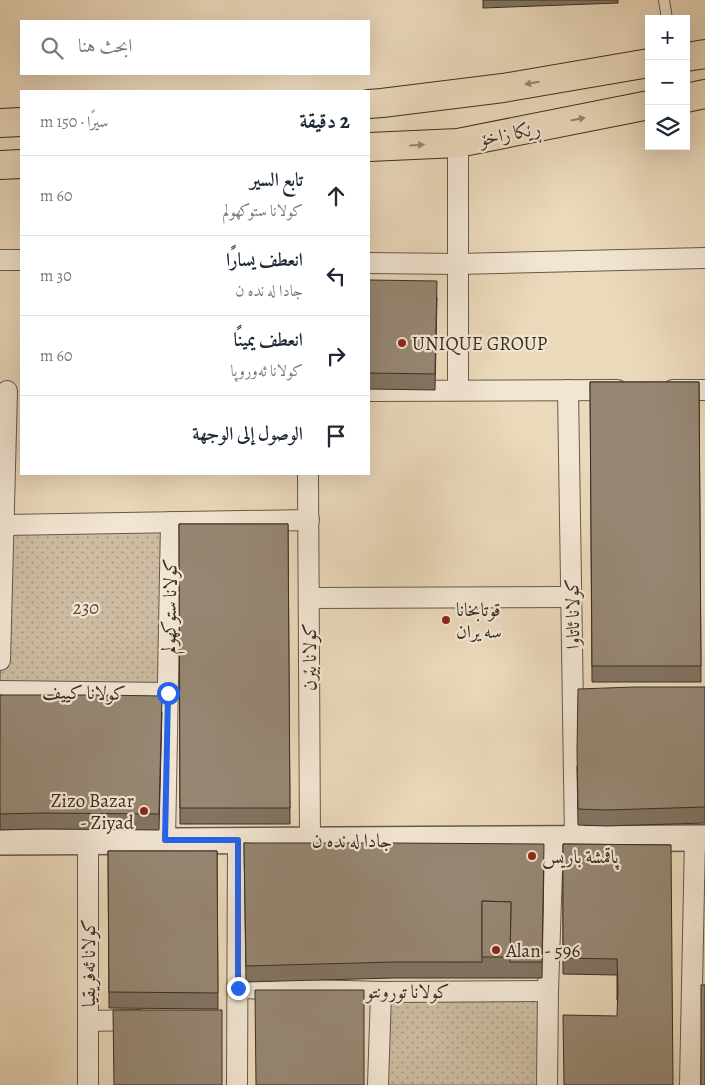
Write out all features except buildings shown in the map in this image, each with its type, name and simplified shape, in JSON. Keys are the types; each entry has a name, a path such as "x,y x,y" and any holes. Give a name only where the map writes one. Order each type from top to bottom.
{"highway":[{"path":"690,56 705,54"},
{"path":"370,104 503,88 645,64"},
{"path":"690,97 705,94"},
{"name":"ڕێکا زاخۆ","path":"370,147 458,143 645,106"},
{"path":"0,115 20,116"},
{"path":"0,123 20,122"},
{"path":"0,165 20,164"}],"street":[{"path":"458,143 458,390"},
{"path":"370,263 458,264 705,258"},
{"path":"0,260 20,260"},
{"path":"370,390 705,390"},
{"name":"كولانا ئاتاوا","path":"547,1085 548,991 582,693 572,597 568,390"},
{"path":"0,660 9,391"},
{"name":"كولانا بێرن","path":"308,475 310,840"},
{"path":"4,525 309,520"},
{"name":"كولانا ستوكهولم","path":"165,840 171,522"},
{"path":"309,598 572,597"},
{"name":"كولانا كييف","path":"0,691 168,693"},
{"path":"690,1085 699,975 700,838"},
{"name":"جادا له نده ن","path":"0,842 700,838"},
{"path":"237,1085 238,840"},
{"name":"كولانا ئه‌فریقیا","path":"88,841 88,1085"},
{"name":"كولانا تورونتو","path":"238,988 381,992 548,991"},
{"path":"378,1085 381,992"},
{"path":"218,1019 238,1019"},
{"path":"88,1021 158,1020"}],"lane":[{"path":"664,0 666,15"}],"green space":[{"name":"230","path":"171,522 168,693 0,691 4,525"},
{"path":"548,991 547,1085 378,1085 381,992"}],"place":[{"name":"UNIQUE GROUP","path":"402,343"},
{"name":"قوتابخانا سه يران","path":"446,620"},
{"name":"Zizo Bazar - Ziyad","path":"144,811"},
{"name":"پاقمشة باريس","path":"532,856"},
{"name":"Alan - 596","path":"496,950"}],"route":[{"path":"168,693 165,840 238,840 238,988"}]}
